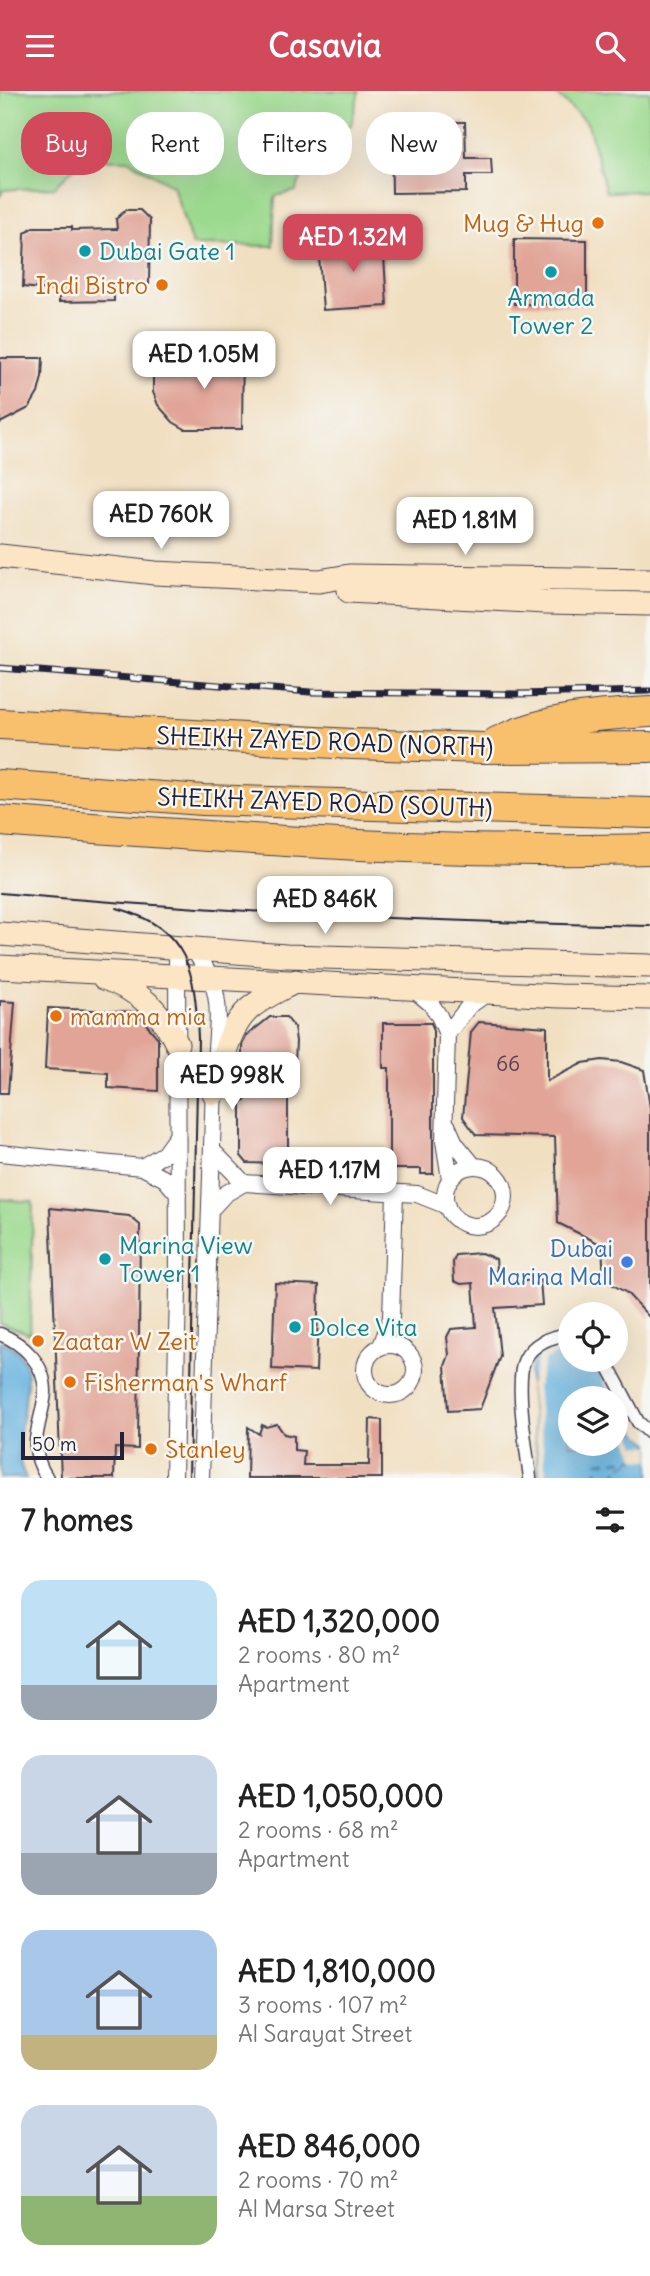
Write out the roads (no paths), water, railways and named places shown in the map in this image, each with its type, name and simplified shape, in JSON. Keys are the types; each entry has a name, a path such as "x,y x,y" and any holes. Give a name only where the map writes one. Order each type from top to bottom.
{"highway":[{"path":"484,748 533,727 559,720 650,712"},
{"name":"SHEIKH ZAYED ROAD (NORTH)","path":"0,724 220,738 484,748 650,747"},
{"name":"SHEIKH ZAYED ROAD (SOUTH)","path":"0,785 203,800 650,813"},
{"path":"0,821 377,845 528,850 650,849"}],"main road":[{"path":"0,556 155,573 319,581 349,576 650,580"},
{"path":"319,581 347,591 547,602 650,604"},
{"path":"0,934 181,958 219,977 650,998"},
{"path":"0,955 11,953 97,960 286,957 650,966"},
{"path":"219,977 233,961 286,957"},
{"path":"0,967 91,973 181,958"},
{"path":"91,973 117,982 142,996 162,1016 177,1044"},
{"path":"214,1093 227,1047 239,1021 248,1010 296,981"}],"street":[{"path":"174,1478 178,1289 177,1044 181,958"},
{"path":"201,1478 206,1292 212,1208 218,1009 216,991 219,977"},
{"path":"412,988 431,1005 447,1034 445,1120 449,1182 445,1199 447,1206 452,1215 469,1225 489,1222 502,1208 505,1198 500,1179 484,1167 474,1166 465,1167 449,1182 418,1194"},
{"path":"447,1034 469,1006 489,992"},
{"path":"445,1120 455,1143 474,1166"},
{"path":"142,1167 164,1154 177,1136"},
{"path":"213,1151 244,1183"},
{"path":"0,1153 142,1167 165,1179 178,1194"},
{"path":"212,1208 225,1194 244,1183 418,1194 447,1206"},
{"path":"391,1318 403,1348 414,1361 414,1377 404,1391 388,1395 373,1388 365,1373 369,1357 381,1346 391,1318 395,1193"},
{"path":"0,1334 27,1350 38,1365 43,1378 45,1391 35,1443 40,1466 47,1478"},
{"path":"530,1478 520,1377 525,1359 535,1347 558,1336"},
{"path":"381,1346 403,1348"},
{"path":"611,1372 638,1422 650,1433"}],"water":[{"path":"0,1341 17,1351 25,1365 27,1381 19,1440 20,1460 26,1478 0,1478"},
{"path":"558,1342 558,1372 609,1372 614,1386 558,1386 558,1456 628,1456 628,1419 641,1437 650,1443 650,1478 539,1478 529,1374 539,1353"}],"tram line":[{"path":"0,893 325,915 650,926"},
{"path":"117,908 141,917 160,928 174,941 184,956 190,973 197,1014 189,1478"}],"railway":[{"path":"0,668 310,692 517,694 650,691"}],"place":[{"name":"Mug & Hug","path":"598,223"},
{"name":"Dubai Gate 1","path":"85,251"},
{"name":"Armada Tower 2","path":"551,272"},
{"name":"Indi Bistro","path":"162,285"},
{"name":"mamma mia","path":"56,1016"},
{"name":"Marina View Tower 1","path":"105,1259"},
{"name":"Dubai Marina Mall","path":"627,1262"},
{"name":"Dolce Vita","path":"295,1327"},
{"name":"Zaatar W Zeit","path":"38,1341"},
{"name":"Fisherman's Wharf","path":"70,1382"},
{"name":"Stanley","path":"151,1449"}]}
